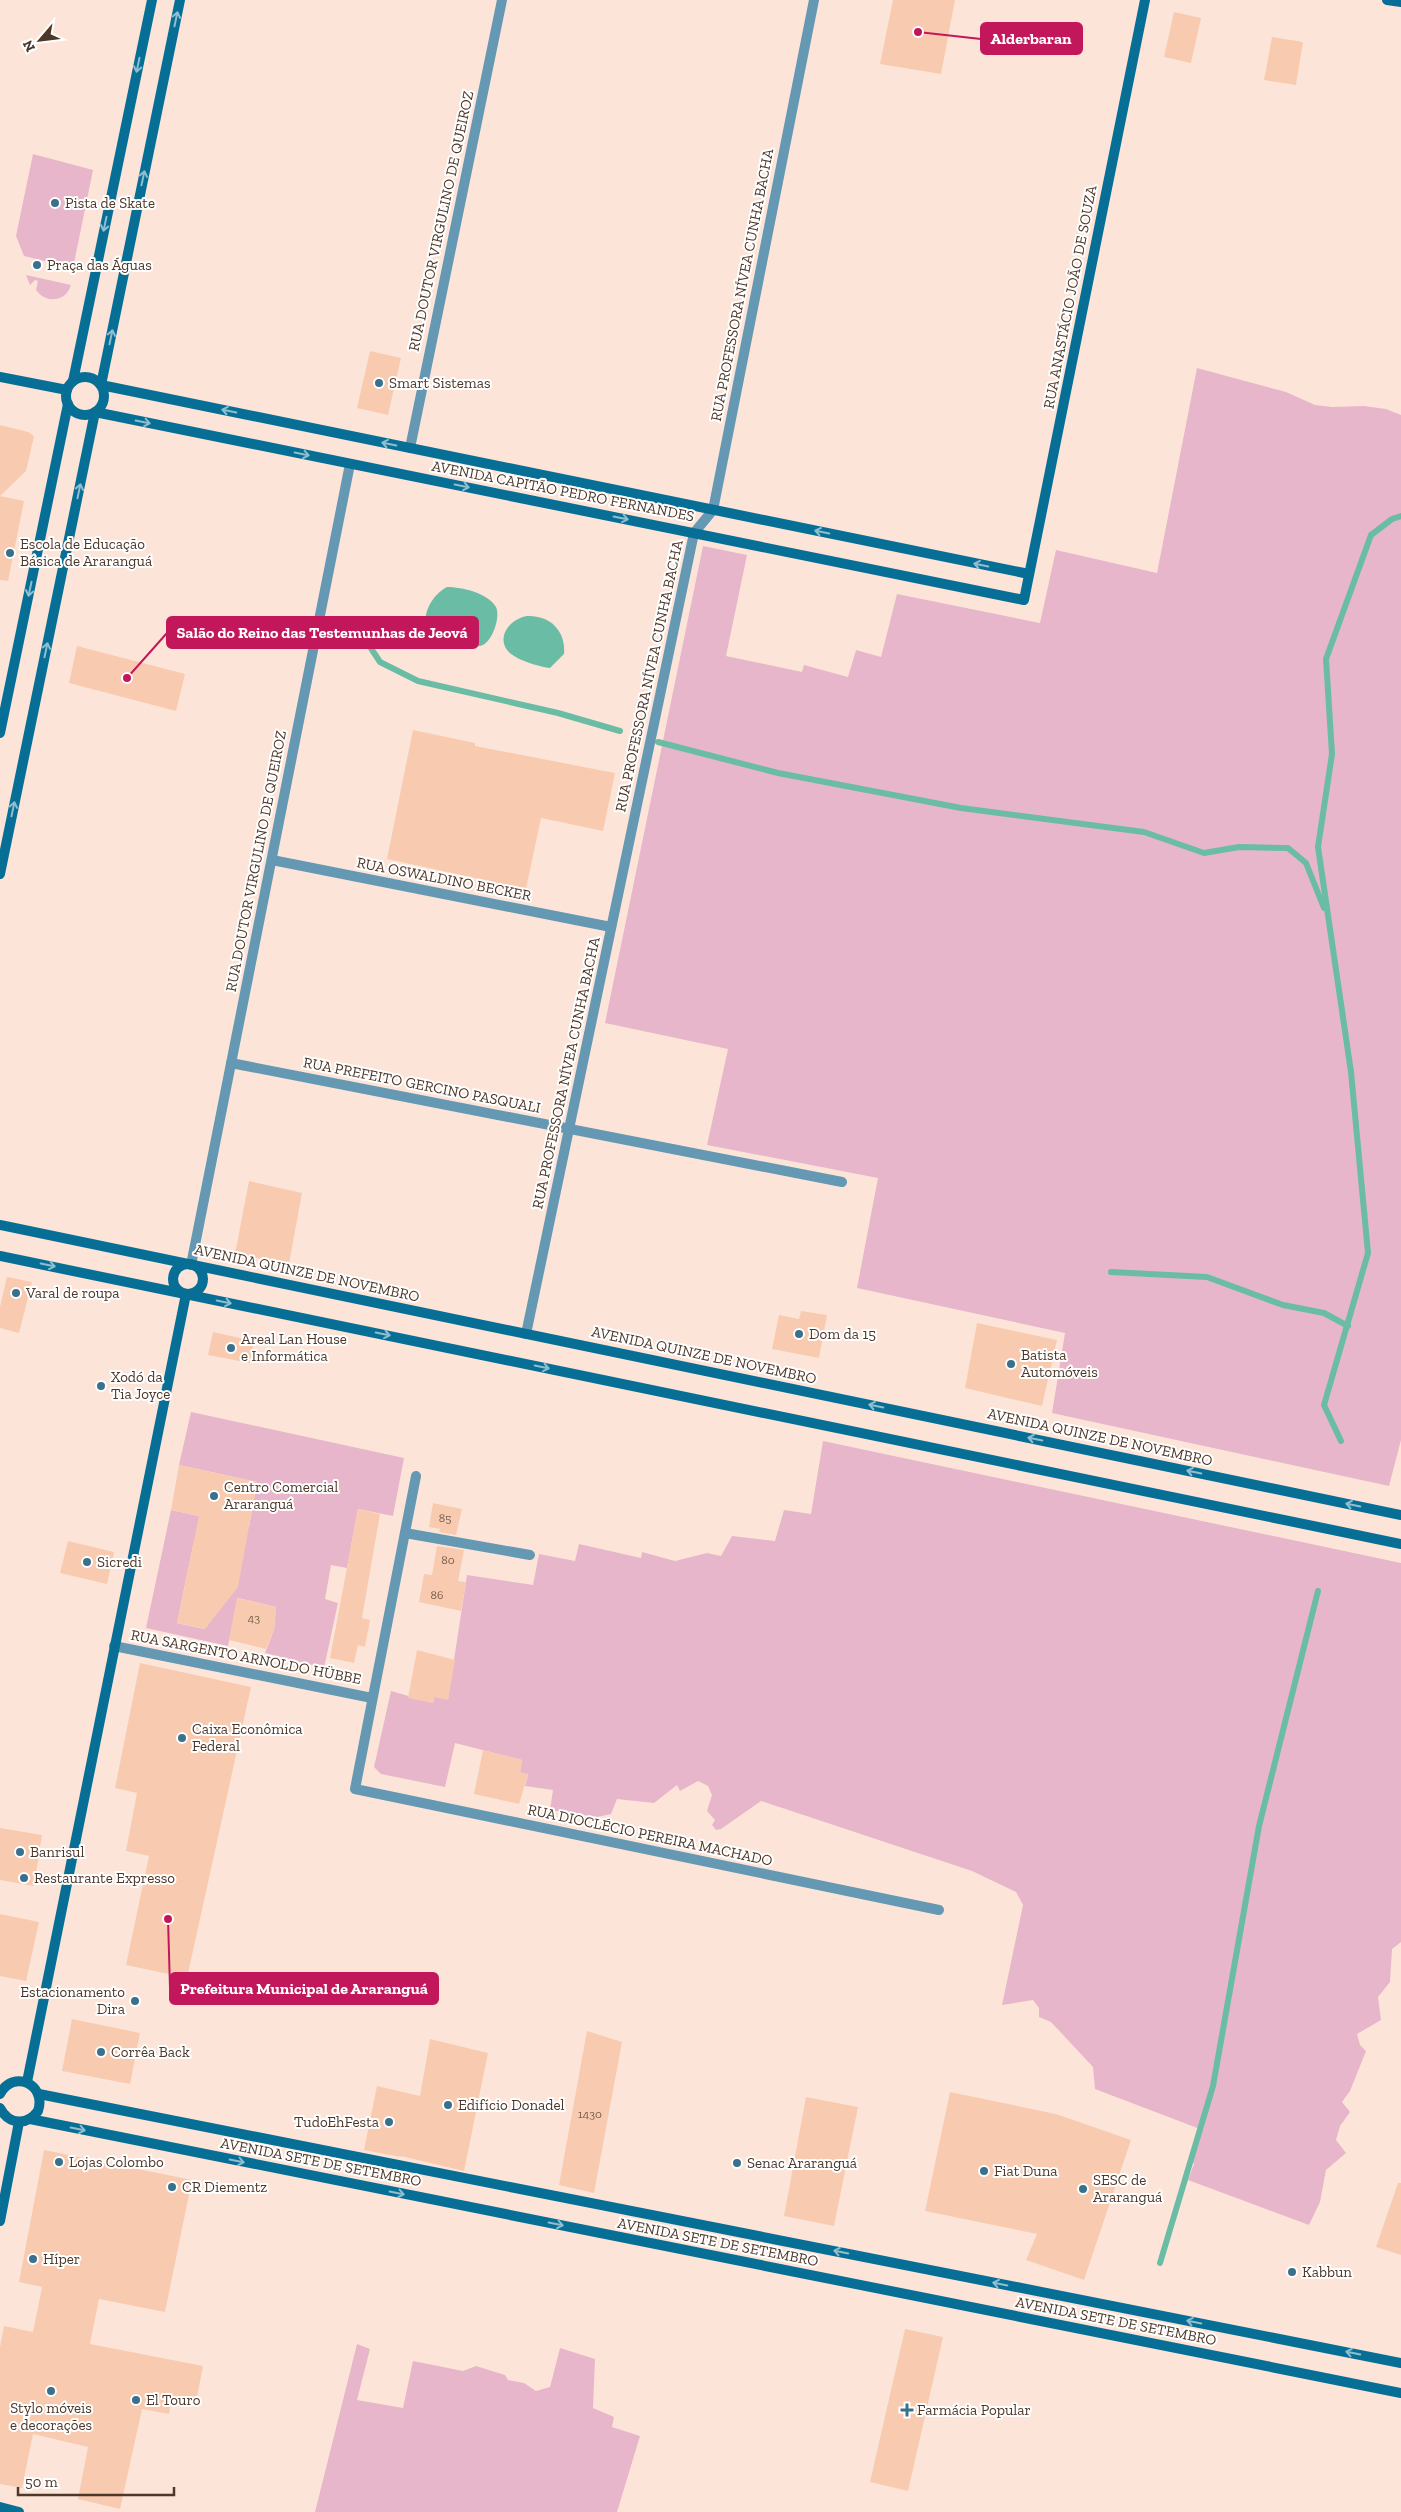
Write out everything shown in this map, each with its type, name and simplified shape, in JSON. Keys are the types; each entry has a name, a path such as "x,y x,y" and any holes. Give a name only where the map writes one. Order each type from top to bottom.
{"street":[{"path":"0,733 68,404 67,390 73,381 152,0"},
{"path":"0,874 95,412 104,399 101,385 180,0"},
{"name":"RUA DOUTOR VIRGULINO DE QUEIROZ","path":"410,448 502,0"},
{"name":"RUA PROFESSORA NÍVEA CUNHA BACHA","path":"526,1334 694,533 713,510 814,0"},
{"name":"RUA ANASTÁCIO JOÃO DE SOUZA","path":"1024,600 1145,0"},
{"path":"1387,0 1401,2"},
{"path":"0,377 67,390"},
{"path":"73,381 84,377 91,377 101,385"},
{"name":"AVENIDA CAPITÃO PEDRO FERNANDES","path":"101,385 1029,574"},
{"path":"68,404 72,409 83,415 95,412"},
{"name":"AVENIDA CAPITÃO PEDRO FERNANDES","path":"95,412 1024,600"},
{"name":"RUA DOUTOR VIRGULINO DE QUEIROZ","path":"191,1265 350,464"},
{"name":"RUA OSWALDINO BECKER","path":"272,860 611,927"},
{"name":"RUA PREFEITO GERCINO PASQUALI","path":"231,1063 842,1182"},
{"name":"AVENIDA QUINZE DE NOVEMBRO","path":"0,1225 1401,1515"},
{"path":"0,1256 1401,1544"},
{"path":"191,1265 202,1274 202,1284 196,1292 186,1294 175,1286 173,1276 182,1266 191,1265"},
{"path":"28,2082 186,1294"},
{"path":"372,1698 416,1476"},
{"path":"405,1533 530,1555"},
{"name":"RUA SARGENTO ARNOLDO HÜBBE","path":"114,1646 372,1698"},
{"name":"RUA DIOCLÉCIO PEREIRA MACHADO","path":"372,1698 355,1789 939,1910"},
{"path":"1,2089 15,2081 28,2082 39,2094 38,2111 30,2120 19,2122 7,2118 1,2112"},
{"name":"AVENIDA SETE DE SETEMBRO","path":"39,2094 1401,2363"},
{"name":"AVENIDA SETE DE SETEMBRO","path":"30,2120 1401,2394"},
{"path":"0,2220 19,2122"},
{"path":"0,2507 19,2512"}],"shaded area":[{"name":"Pista de Skate","path":"33,154 93,170 73,268 24,256 16,236"},
{"path":"26,275 71,285 65,295 60,298 45,298 36,290 38,281 35,280 30,285"},
{"path":"1197,368 1286,392 1315,405 1332,407 1364,406 1386,409 1401,415 1401,1440 1389,1486 1052,1413 1065,1333 857,1288 878,1178 707,1145 728,1049 605,1023 703,546 747,555 726,656 802,672 804,665 848,677 856,650 881,657 897,594 1040,623 1056,550 1157,573"},
{"path":"191,1412 404,1458 393,1516 358,1509 347,1568 331,1565 325,1599 338,1603 324,1668 265,1653 274,1630 276,1607 238,1598 228,1646 146,1628 171,1510 249,1527 257,1482 179,1465","holes":["194,1541 204,1629 177,1623"]},
{"path":"823,1441 1401,1563 1401,1942 1392,1949 1390,1982 1378,1997 1381,2020 1357,2034 1360,2045 1366,2051 1350,2091 1342,2102 1350,2112 1340,2126 1336,2140 1346,2153 1326,2170 1320,2202 1309,2225 1188,2180 1194,2164 1191,2159 1200,2129 1095,2089 1093,2067 1051,2022 1039,2017 1039,2008 1033,2000 1002,2005 1023,1905 1016,1892 972,1871 761,1801 721,1829 716,1830 712,1825 715,1820 707,1811 712,1795 708,1786 698,1781 680,1791 677,1785 654,1803 617,1799 611,1814 597,1817 550,1810 553,1790 525,1786 528,1775 520,1772 522,1760 455,1743 445,1787 381,1774 374,1767 391,1691 433,1703 434,1697 448,1699 467,1575 533,1585 539,1554 575,1561 579,1544 641,1558 642,1552 675,1561 707,1553 721,1556 732,1536 775,1541 784,1510 811,1514"},
{"path":"357,2344 370,2349 357,2400 403,2408 413,2361 463,2371 476,2366 505,2375 508,2380 524,2383 536,2391 550,2387 560,2348 595,2359 593,2408 614,2417 612,2427 640,2436 617,2512 315,2512"}],"water":[{"path":"447,587 460,588 481,595 496,607 497,617 494,630 484,644 475,646 463,644 431,635 426,631 425,618 429,605"},
{"path":"527,616 543,618 555,626 562,638 564,654 550,668 515,657 507,650 504,644 505,633 512,623"}],"building":[{"path":"893,0 955,0 941,74 880,64"},
{"path":"1174,12 1201,18 1191,63 1164,57"},
{"path":"1272,37 1303,42 1296,85 1264,80"},
{"name":"Smart Sistemas","path":"370,351 401,358 388,415 357,408"},
{"path":"0,425 28,432 34,436 26,471 0,496"},
{"path":"0,496 24,501 8,581 0,580"},
{"path":"77,646 185,674 176,711 69,683"},
{"path":"413,730 475,743 475,746 615,773 603,831 541,818 526,889 387,859"},
{"path":"249,1181 302,1193 289,1264 235,1254"},
{"path":"7,1277 32,1282 19,1333 0,1328 0,1307"},
{"name":"Dom da 15","path":"801,1311 827,1315 819,1358 772,1349 779,1315 799,1319"},
{"name":"Batista Automóveis","path":"977,1323 1057,1340 1042,1406 965,1388"},
{"name":"Areal Lan House e Informática","path":"213,1332 254,1341 250,1363 208,1355"},
{"path":"179,1465 257,1482 238,1587 205,1629 177,1623 199,1516 171,1510"},
{"path":"433,1503 462,1509 456,1535 439,1532 440,1529 429,1527"},
{"path":"358,1509 380,1514 362,1618 370,1620 365,1647 358,1645 354,1663 330,1658"},
{"name":"Sicredi","path":"68,1541 114,1552 107,1584 60,1573"},
{"path":"437,1546 464,1550 458,1581 466,1582 461,1611 419,1602 424,1574 432,1575"},
{"path":"237,1598 276,1607 274,1630 266,1649 229,1640"},
{"path":"417,1650 455,1660 448,1700 434,1697 433,1703 408,1698"},
{"path":"140,1663 251,1687 187,1978 126,1965 149,1856 126,1851 137,1793 115,1788"},
{"path":"483,1750 522,1760 520,1772 528,1774 519,1804 474,1794"},
{"name":"Banrisul","path":"0,1828 42,1835 34,1886 0,1880"},
{"path":"0,1914 39,1922 26,1981 0,1976"},
{"name":"Corrêa Back","path":"72,2019 140,2033 130,2084 62,2071"},
{"path":"587,2031 622,2042 594,2193 559,2185"},
{"name":"Edifício Donadel","path":"430,2039 488,2053 464,2171 401,2156 364,2150 377,2086 420,2096"},
{"path":"950,2092 1056,2114 1131,2140 1084,2280 1026,2260 1037,2234 925,2211"},
{"path":"806,2097 858,2107 834,2226 784,2216"},
{"path":"44,2150 192,2180 165,2312 99,2299 90,2344 203,2366 196,2402 172,2397 169,2414 142,2409 120,2509 78,2499 88,2447 33,2434 22,2488 0,2484 0,2347 4,2326 33,2332 42,2287 19,2282"},
{"path":"1398,2183 1401,2183 1401,2255 1376,2247"},
{"name":"Farmácia Popular","path":"905,2329 943,2337 908,2491 870,2482"}],"waterway":[{"path":"1341,1441 1324,1405 1368,1253 1351,1072 1318,847 1332,754 1326,659 1371,535 1392,519 1401,516"},
{"path":"361,633 380,662 418,681 558,713 620,731"},
{"path":"658,742 778,773 961,808 1144,832 1204,853 1239,847 1288,848 1306,863 1324,908"},
{"path":"1111,1272 1207,1277 1283,1305 1324,1313 1348,1326"},
{"path":"1160,2263 1213,2086 1259,1826 1318,1591"}],"place":[{"name":"Alderbaran","path":"918,32"},
{"name":"Pista de Skate","path":"55,203"},
{"name":"Praça das Águas","path":"37,265"},
{"name":"Smart Sistemas","path":"379,383"},
{"name":"Escola de Educação Básica de Araranguá","path":"10,553"},
{"name":"Salão do Reino das Testemunhas de Jeová","path":"127,678"},
{"name":"Varal de roupa","path":"16,1293"},
{"name":"Dom da 15","path":"799,1334"},
{"name":"Areal Lan House e Informática","path":"231,1348"},
{"name":"Batista Automóveis","path":"1011,1364"},
{"name":"Xodó da Tia Joyce","path":"101,1386"},
{"name":"Centro Comercial Araranguá","path":"214,1496"},
{"name":"Sicredi","path":"87,1562"},
{"name":"Caixa Econômica Federal","path":"182,1738"},
{"name":"Banrisul","path":"20,1852"},
{"name":"Restaurante Expresso","path":"24,1878"},
{"name":"Prefeitura Municipal de Araranguá","path":"168,1919"},
{"name":"Estacionamento Dira","path":"135,2001"},
{"name":"Corrêa Back","path":"101,2052"},
{"name":"Edifício Donadel","path":"448,2105"},
{"name":"TudoEhFesta","path":"389,2122"},
{"name":"Lojas Colombo","path":"59,2162"},
{"name":"Senac Araranguá","path":"737,2163"},
{"name":"Fiat Duna","path":"984,2171"},
{"name":"CR Diementz","path":"172,2187"},
{"name":"SESC de Araranguá","path":"1083,2189"},
{"name":"Híper","path":"33,2259"},
{"name":"Kabbun","path":"1292,2272"},
{"name":"Stylo móveis e decorações","path":"51,2391"},
{"name":"El Touro","path":"136,2400"},
{"name":"Farmácia Popular","path":"907,2410"}]}
